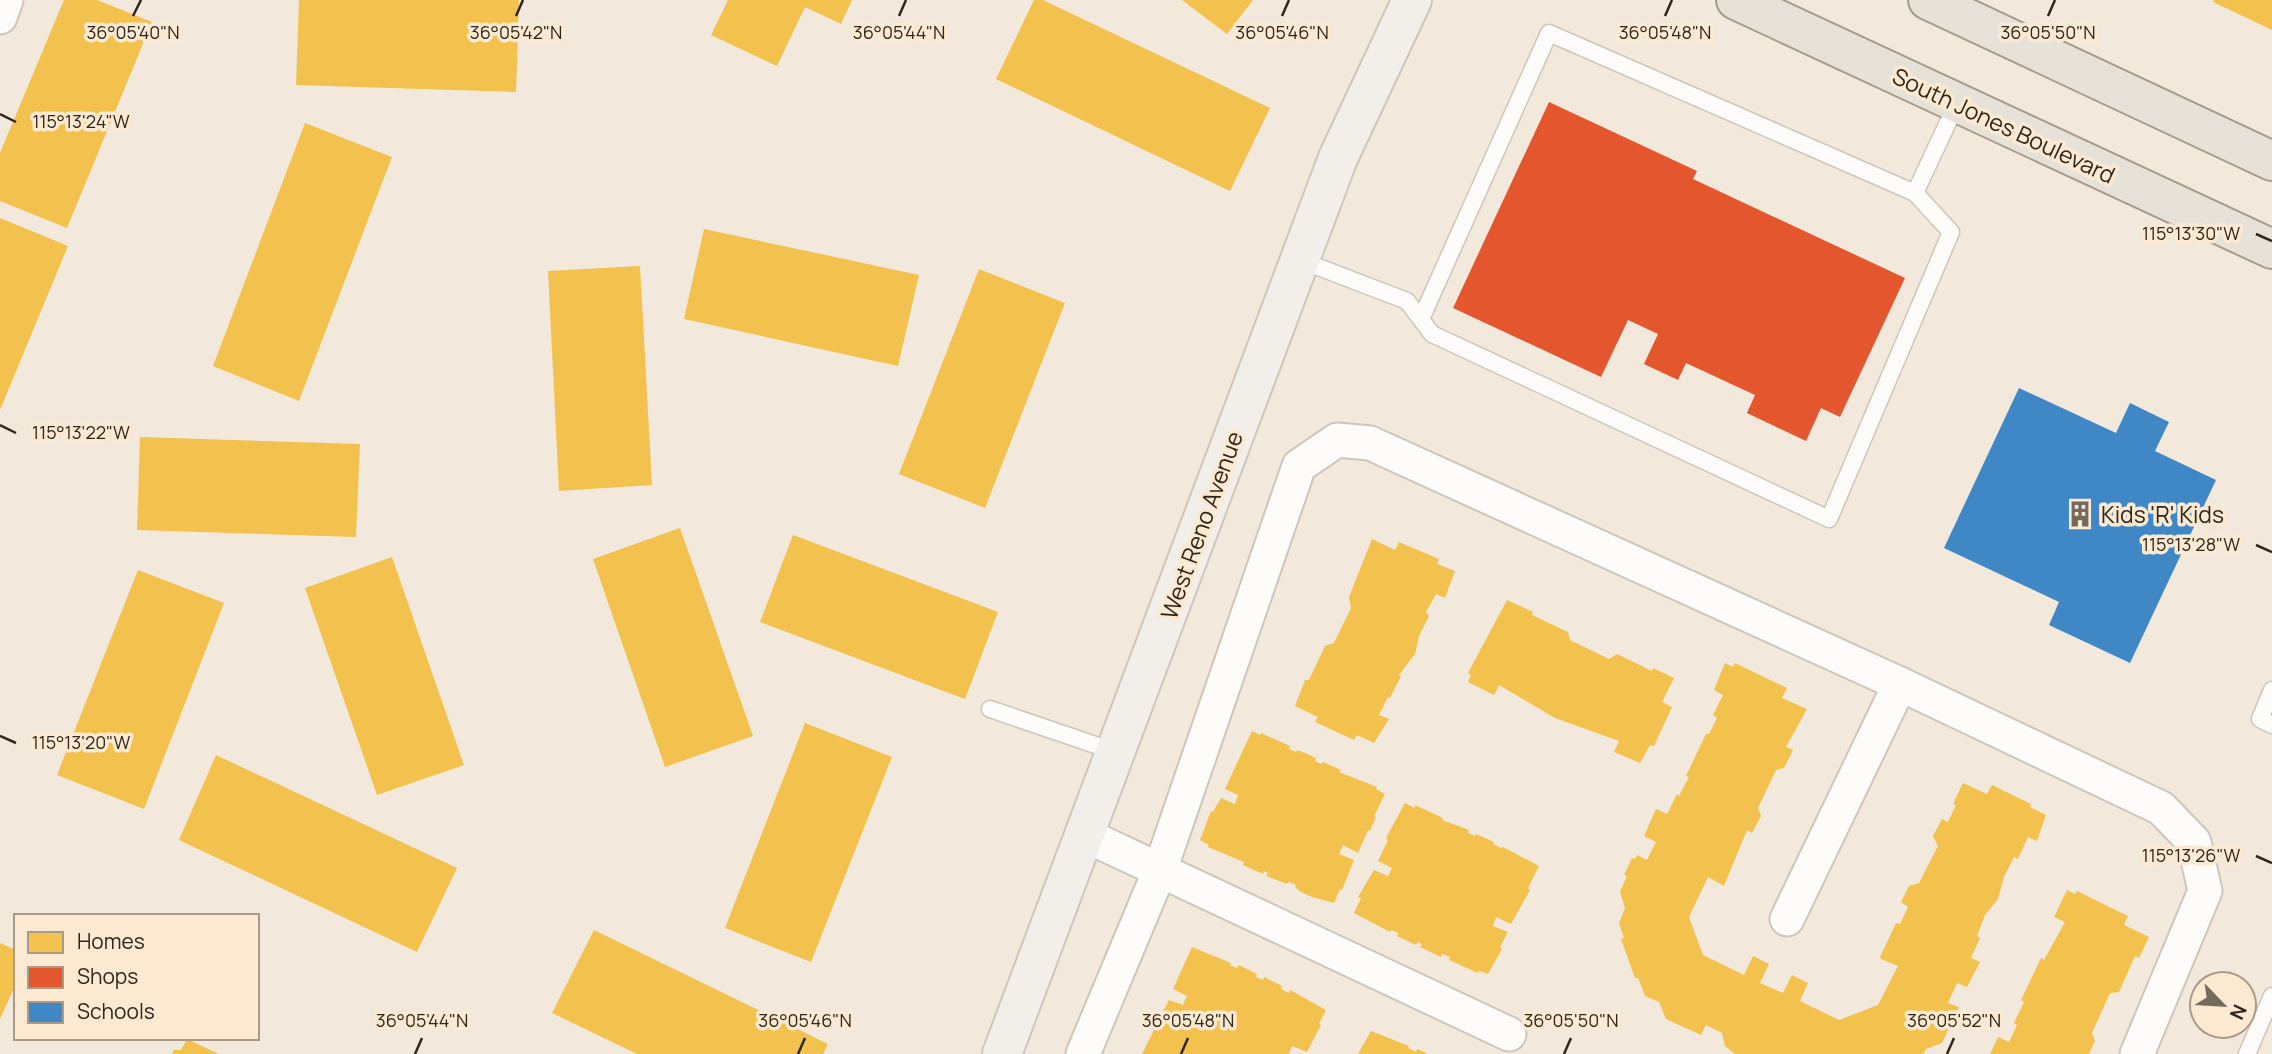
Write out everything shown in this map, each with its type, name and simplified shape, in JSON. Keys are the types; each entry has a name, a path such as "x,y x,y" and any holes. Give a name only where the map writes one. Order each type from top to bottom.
{"main road":[{"name":"South Jones Boulevard","path":"1736,0 2272,249"},
{"path":"1928,0 2272,161"}],"street":[{"path":"0,17 6,0"},
{"name":"West Reno Avenue","path":"1002,1054 1338,158 1412,0"},
{"path":"1083,1054 1160,870 1299,466 1337,440 1370,443 1900,684 2161,808 2194,842 2205,891 2137,1054"},
{"path":"1787,919 1900,684"},
{"path":"1085,835 1509,1034"}],"lane":[{"path":"1300,260 1407,301 1432,334 1829,519 1951,232 1915,193 1549,33 1421,319"},
{"path":"1915,193 1957,103"},
{"path":"2272,690 2260,719 2272,725"},
{"path":"990,709 1116,752"},
{"path":"2247,1054 2272,996"}],"building: Homes":[{"path":"64,0 97,0 152,22 67,228 0,201 0,153"},
{"path":"299,0 519,0 516,92 296,85"},
{"path":"728,0 852,0 841,24 805,7 777,66 711,35"},
{"path":"1034,0 1043,0 1270,108 1230,191 996,79"},
{"path":"1182,0 1253,0 1227,34"},
{"path":"2272,0 2272,30 2213,2"},
{"path":"305,123 392,157 299,401 213,366"},
{"path":"0,218 68,246 0,410"},
{"path":"704,229 919,275 898,366 684,319"},
{"path":"640,266 652,485 559,491 548,271"},
{"path":"979,269 1065,303 985,508 899,474"},
{"path":"140,437 360,444 356,537 137,530"},
{"path":"680,528 753,736 665,767 593,559"},
{"path":"793,535 998,612 965,699 760,622"},
{"path":"1372,539 1395,550 1399,542 1439,559 1437,564 1455,571 1445,598 1436,594 1426,612 1429,616 1419,636 1415,654 1399,675 1401,676 1390,698 1388,697 1379,715 1389,719 1374,743 1357,735 1354,740 1315,722 1318,717 1295,706 1305,680 1309,680 1325,646 1334,643 1351,608 1349,597"},
{"path":"392,557 464,765 377,795 305,588"},
{"path":"138,570 224,603 144,809 57,775"},
{"path":"1507,600 1568,632 1570,640 1609,659 1617,654 1674,678 1662,702 1672,707 1654,746 1650,745 1640,763 1614,752 1619,741 1555,718 1499,685 1494,695 1468,682 1471,675 1468,673"},
{"path":"1725,663 1733,667 1735,663 1787,688 1782,698 1807,709 1786,747 1793,750 1784,768 1776,770 1758,808 1761,816 1752,833 1747,830 1724,886 1708,877 1689,917 1703,955 1744,975 1753,956 1769,964 1760,983 1783,993 1792,975 1808,983 1800,1001 1839,1020 1878,1005 1898,966 1880,957 1896,923 1900,924 1908,907 1901,902 1909,886 1919,883 1938,846 1933,836 1942,819 1948,822 1963,783 1987,794 1992,785 2031,804 2030,807 2046,815 2037,841 2028,837 2018,859 2014,857 2004,877 1998,899 1985,915 1977,936 1980,938 1971,958 1980,962 1967,987 1957,983 1948,1003 1959,1007 1942,1043 1926,1049 1923,1054 1735,1054 1725,1046 1722,1033 1706,1025 1701,1035 1666,1019 1659,1002 1645,996 1638,978 1635,978 1621,939 1624,938 1619,923 1625,908 1620,892 1627,876 1624,875 1632,858 1635,859 1637,855 1647,860 1656,842 1644,836 1656,809 1667,814 1689,777 1686,776 1706,734 1709,734 1717,718 1713,715 1723,695 1714,690"},
{"path":"805,723 892,757 811,962 725,928"},
{"path":"1252,731 1290,746 1289,749 1296,752 1298,750 1316,758 1315,761 1341,770 1339,772 1377,787 1376,789 1385,794 1358,853 1343,845 1339,854 1354,860 1334,903 1301,892 1296,885 1266,876 1268,873 1264,871 1263,874 1243,865 1244,862 1208,847 1209,845 1200,840 1211,811 1213,812 1221,798 1235,804 1238,795 1225,789"},
{"path":"216,755 457,868 417,952 179,840"},
{"path":"1405,803 1469,830 1468,833 1494,842 1493,844 1539,866 1528,888 1530,890 1511,924 1496,917 1493,926 1508,932 1488,974 1478,973 1442,954 1441,957 1420,947 1422,944 1418,942 1416,945 1397,936 1399,933 1390,932 1354,913 1361,898 1358,897 1374,870 1388,876 1392,868 1378,861 1388,840 1386,838"},
{"path":"2067,890 2075,894 2077,891 2128,916 2124,925 2149,937 2139,958 2135,956 2119,992 2110,993 2092,1033 2095,1041 2089,1054 1990,1054 1998,1037 2009,1042 2017,1025 2014,1023 2024,1002 2021,1000 2041,958 2044,960 2065,922 2054,917"},
{"path":"594,930 828,1044 823,1054 637,1054 552,1013"},
{"path":"0,943 14,949 14,988 0,1019"},
{"path":"1192,947 1237,968 1239,965 1257,974 1256,977 1263,980 1264,977 1282,986 1281,989 1289,993 1290,990 1326,1010 1307,1052 1292,1046 1289,1054 1142,1054 1169,1000 1183,1005 1187,996 1173,989"},
{"path":"1371,1031 1409,1046 1408,1048 1416,1052 1417,1049 1428,1054 1358,1054"},
{"path":"189,1040 219,1054 172,1054 174,1050 181,1050"}],"building: Shops":[{"path":"1549,102 1697,171 1693,179 1905,278 1840,417 1821,408 1806,441 1747,413 1755,395 1686,363 1678,380 1644,364 1658,334 1628,320 1601,377 1453,308"}],"building: Schools":[{"name":"Kids 'R' Kids","path":"2019,388 2116,433 2130,403 2169,422 2155,451 2216,480 2130,663 2049,625 2059,602 1944,548"}],"place":[{"name":"Kids 'R' Kids","path":"2080,514"}]}
